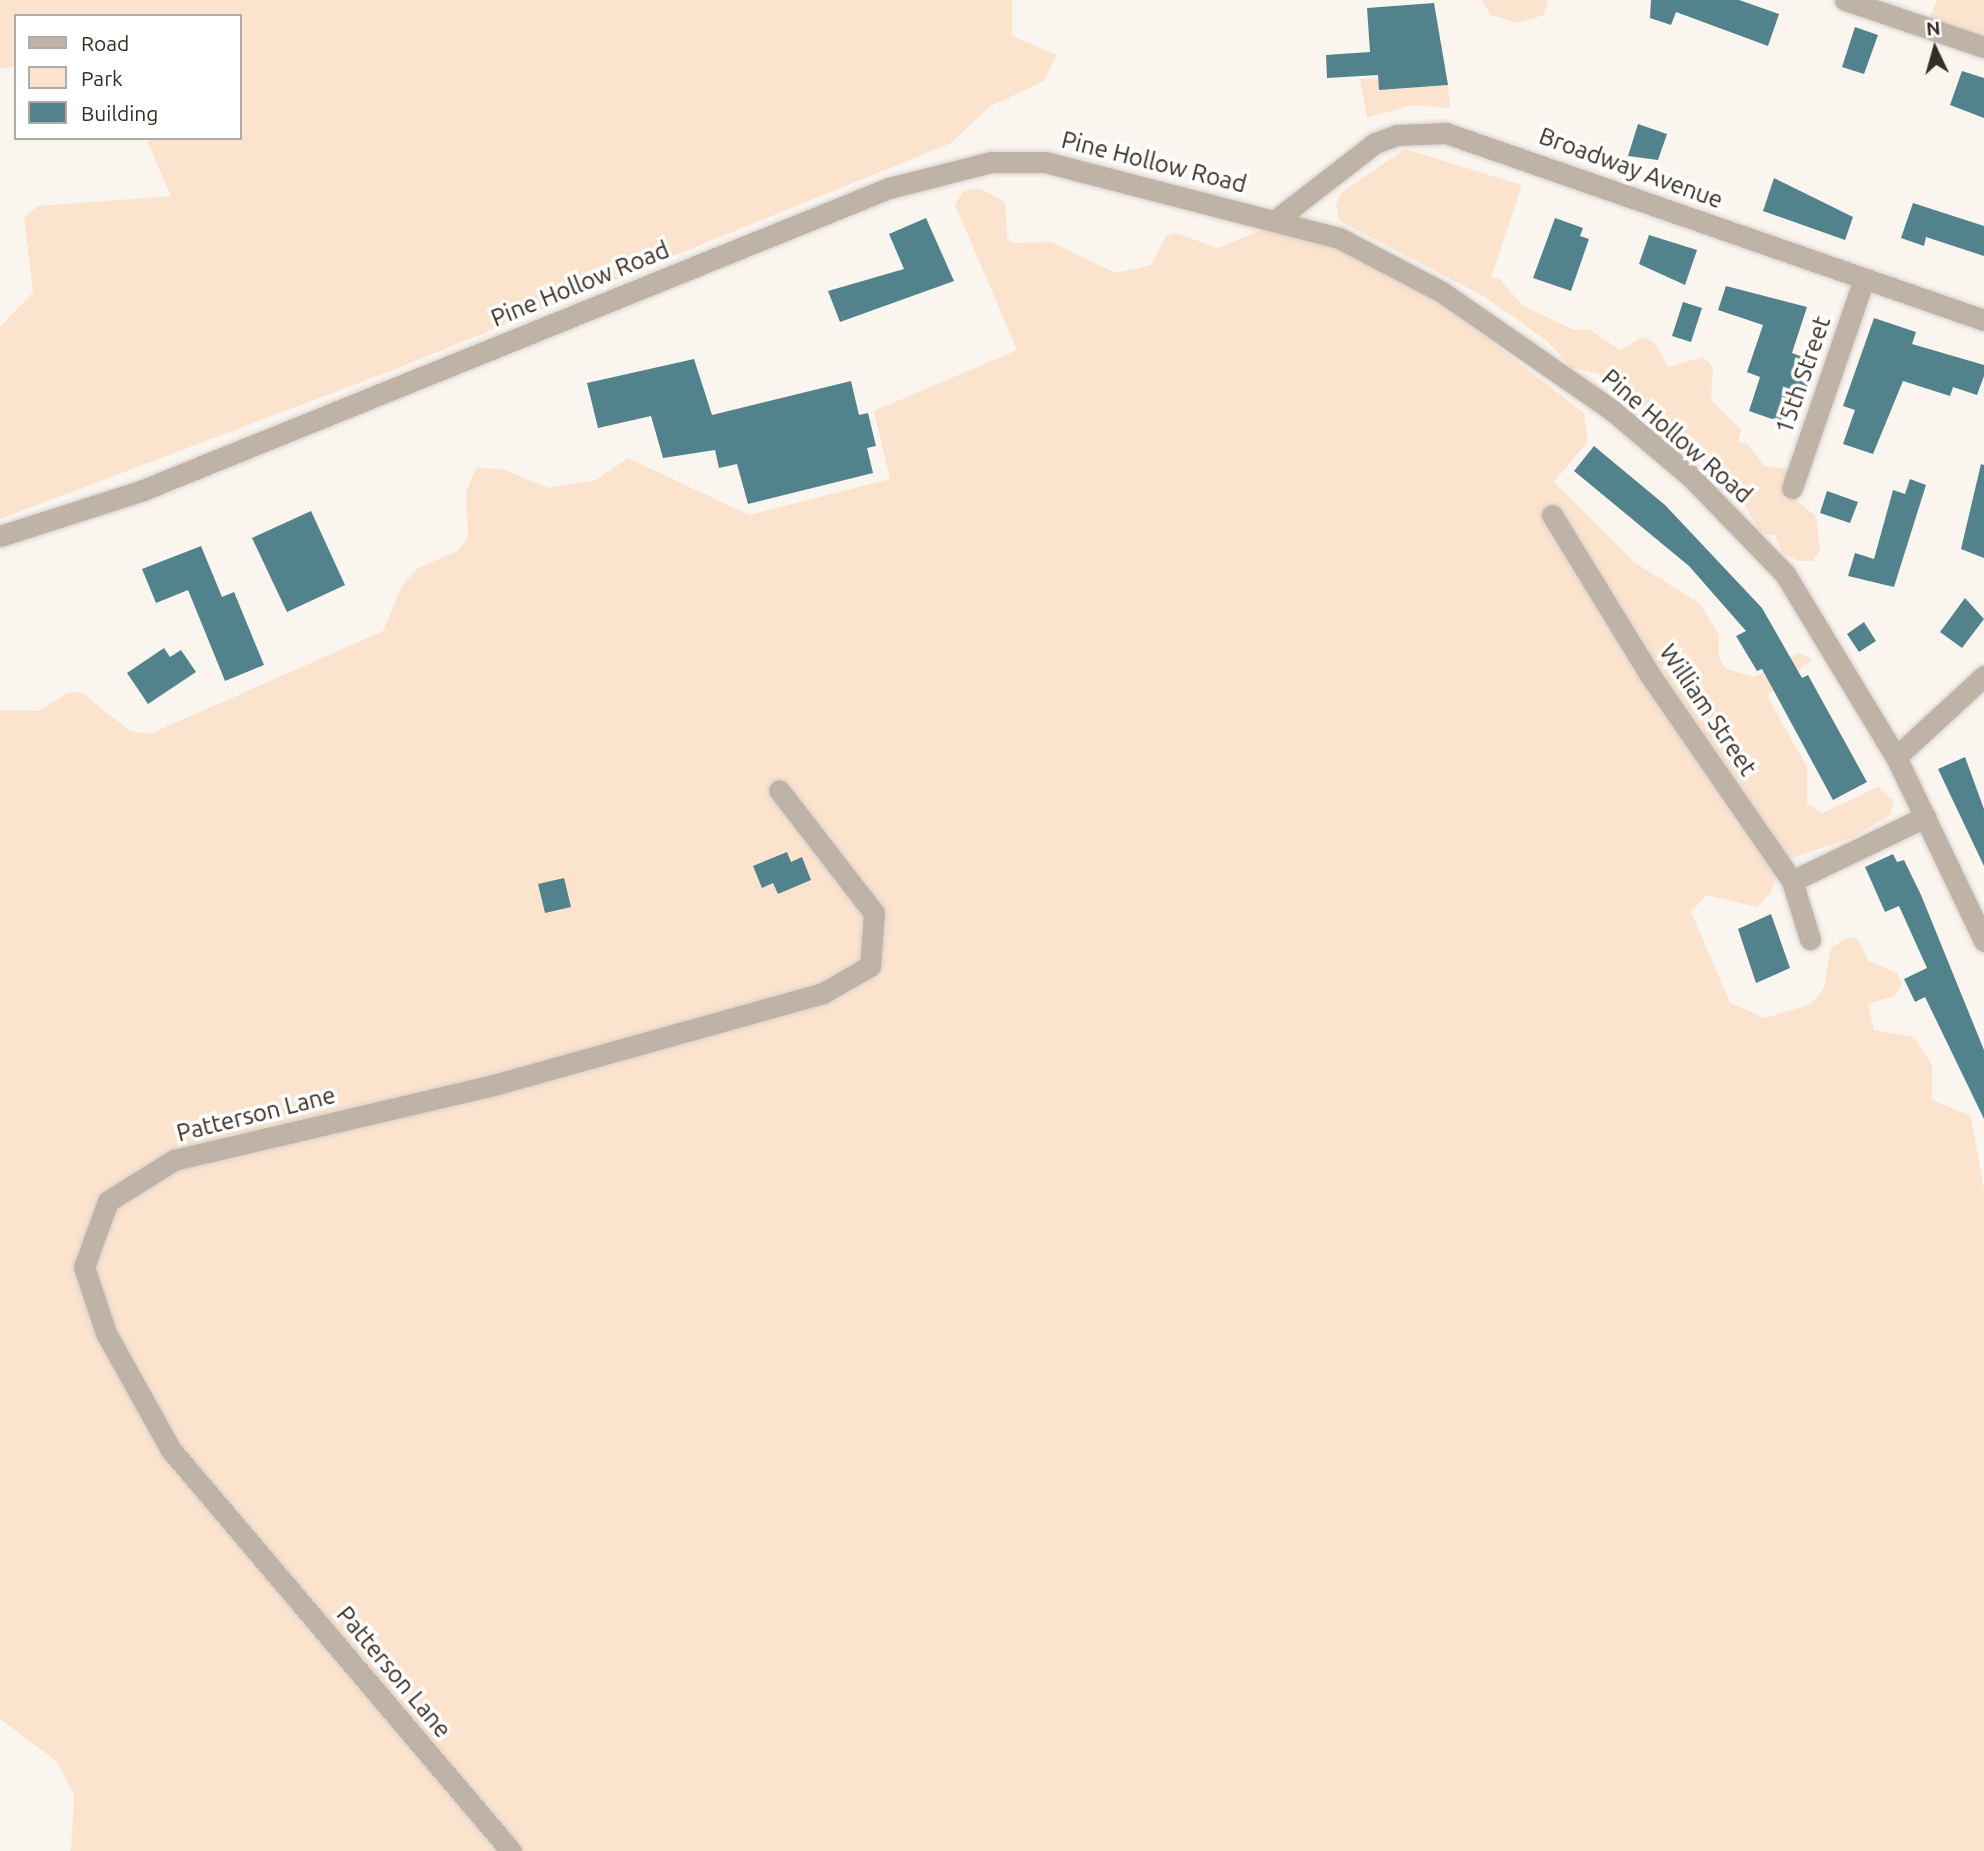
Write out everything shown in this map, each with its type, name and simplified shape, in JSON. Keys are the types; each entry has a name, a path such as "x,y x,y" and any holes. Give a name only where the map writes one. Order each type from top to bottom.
{"street":[{"path":"1845,0 1984,47"},
{"name":"Broadway Avenue","path":"1277,219 1375,143 1397,135 1446,133 1984,320"},
{"name":"Pine Hollow Road","path":"0,537 143,490 940,171 1045,162 1277,219 1339,238 1442,292 1613,411 1691,477 1785,574 1896,757 1984,941"},
{"name":"15th Street","path":"1792,488 1864,279"},
{"name":"William Street","path":"1552,515 1650,675 1792,881 1810,939"},
{"path":"1896,757 1984,676"},
{"name":"Patterson Lane","path":"511,1851 171,1450 106,1333 84,1267 108,1201 174,1160 497,1084 797,1001 870,967 874,913 779,790"},
{"path":"1792,881 1925,817"}],"green space":[{"path":"0,0 1012,0 1012,36 1057,55 1044,81 989,107 951,143 393,370 0,519 0,327 33,292 24,218 38,206 171,196 147,140 242,140 242,14 14,14 14,67 0,68"},
{"path":"1482,0 1548,0 1544,15 1518,23 1490,15"},
{"path":"1937,0 1984,0 1984,45 1927,25"},
{"path":"1378,78 1380,90 1448,85 1450,108 1412,105 1367,118 1360,79"},
{"path":"1405,149 1522,185 1491,278 1500,279 1522,305 1574,330 1589,329 1620,350 1643,337 1654,342 1668,367 1703,357 1713,367 1711,400 1741,430 1738,442 1748,444 1764,466 1787,469 1790,496 1816,516 1820,551 1812,561 1798,561 1782,552 1775,536 1761,533 1729,479 1706,466 1670,420 1639,407 1597,373 1572,368 1547,341 1485,297 1340,221 1336,205 1342,192"},
{"path":"979,188 1005,202 1007,237 1014,243 1051,242 1116,273 1151,265 1166,236 1176,233 1218,248 1281,222 1391,265 1584,413 1588,441 1554,482 1634,562 1700,604 1719,635 1719,658 1726,669 1755,677 1799,653 1812,659 1767,696 1807,767 1807,804 1823,813 1878,787 1894,801 1890,815 1852,838 1782,861 1771,892 1757,907 1707,895 1691,912 1730,1003 1765,1018 1811,1004 1824,988 1831,948 1849,937 1858,939 1869,961 1897,973 1902,984 1895,996 1868,1004 1874,1030 1914,1037 1932,1065 1932,1100 1971,1116 1984,1190 1984,1851 71,1851 74,1794 56,1761 0,1719 0,710 39,711 67,693 81,692 130,731 150,734 383,631 402,586 418,568 457,551 468,537 466,493 476,468 502,469 549,488 596,480 628,458 749,515 890,479 874,411 1017,350 955,205 963,191"}],"building":[{"path":"1651,0 1739,0 1779,14 1768,46 1676,12 1671,25 1650,18"},
{"path":"1434,3 1448,85 1379,90 1378,75 1327,78 1326,55 1370,52 1367,8"},
{"path":"1855,27 1878,35 1864,74 1842,67"},
{"path":"1962,71 1984,78 1984,118 1950,105"},
{"path":"1638,124 1667,134 1658,160 1628,156"},
{"path":"1774,178 1853,217 1845,240 1763,211"},
{"path":"1913,203 1984,226 1984,256 1926,237 1924,246 1901,238"},
{"path":"926,218 954,281 840,322 828,291 904,269 889,234"},
{"path":"1555,218 1583,228 1580,236 1589,239 1571,291 1533,278"},
{"path":"1649,235 1697,250 1685,285 1639,264"},
{"path":"1726,286 1807,307 1792,353 1816,362 1805,394 1792,389 1781,422 1749,411 1760,377 1747,372 1763,325 1718,310"},
{"path":"1683,302 1702,308 1691,342 1672,336"},
{"path":"1874,318 1916,332 1912,344 1984,365 1984,376 1977,395 1953,387 1950,396 1903,381 1873,454 1843,444 1855,410 1843,406"},
{"path":"694,359 712,415 851,381 859,415 868,413 876,446 867,448 873,473 748,504 737,464 719,468 715,450 663,458 651,416 598,428 587,383"},
{"path":"1594,446 1665,505 1762,608 1802,678 1808,675 1867,782 1833,800 1762,669 1757,671 1736,636 1746,631 1689,566 1574,471"},
{"path":"1981,464 1984,465 1984,558 1961,549"},
{"path":"1910,479 1926,485 1894,587 1848,576 1855,553 1874,559 1893,490 1905,494"},
{"path":"1827,491 1858,502 1850,523 1820,513"},
{"path":"311,511 345,585 287,612 252,538"},
{"path":"201,546 222,597 234,592 264,665 225,681 188,590 156,603 142,569"},
{"path":"1965,598 1984,619 1962,648 1940,632"},
{"path":"1864,622 1876,641 1859,652 1847,634"},
{"path":"164,648 170,657 181,650 196,672 148,704 127,673"},
{"path":"1965,757 1984,809 1984,866 1938,769"},
{"path":"787,852 791,862 802,857 811,880 778,894 773,883 762,888 753,866"},
{"path":"1893,854 1897,862 1904,860 1921,895 1984,1050 1984,1119 1925,997 1915,1002 1904,979 1927,968 1899,906 1885,912 1865,867"},
{"path":"564,878 571,907 545,913 538,884"},
{"path":"1771,914 1790,968 1756,983 1738,929"}]}
